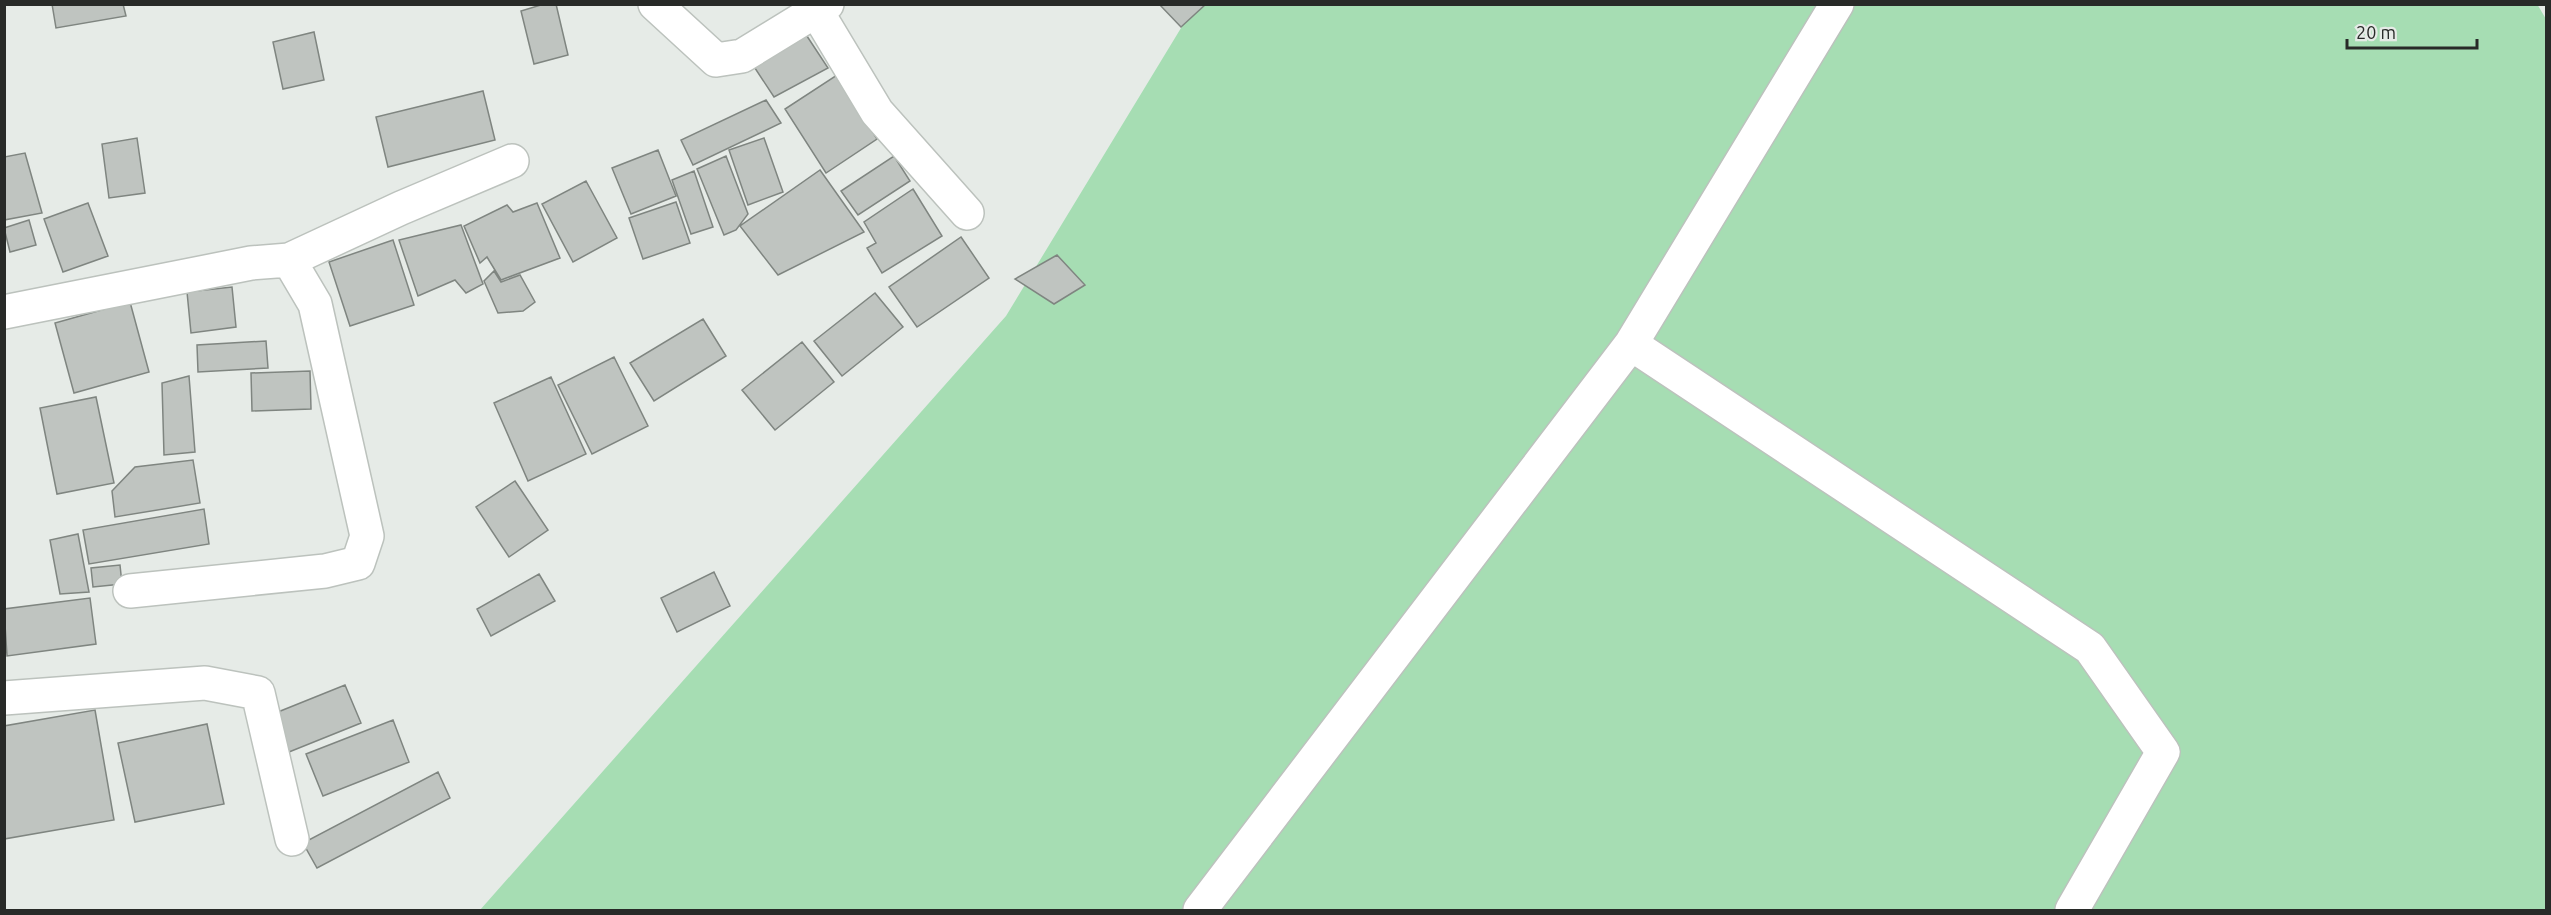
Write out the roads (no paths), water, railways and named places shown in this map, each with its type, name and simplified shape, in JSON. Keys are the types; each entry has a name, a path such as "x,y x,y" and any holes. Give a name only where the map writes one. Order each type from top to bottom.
{"street":[{"path":"656,4 716,60 742,56 822,8 877,112 967,213"},
{"path":"1200,910 1631,344 1837,4"},
{"path":"4,312 251,263 289,260 401,208 512,161"},
{"path":"130,591 325,572 358,563 367,536 332,373 315,304 289,260"},
{"path":"1631,344 2090,648 2163,752 2072,910"},
{"path":"4,698 205,683 258,693 292,839"}]}
